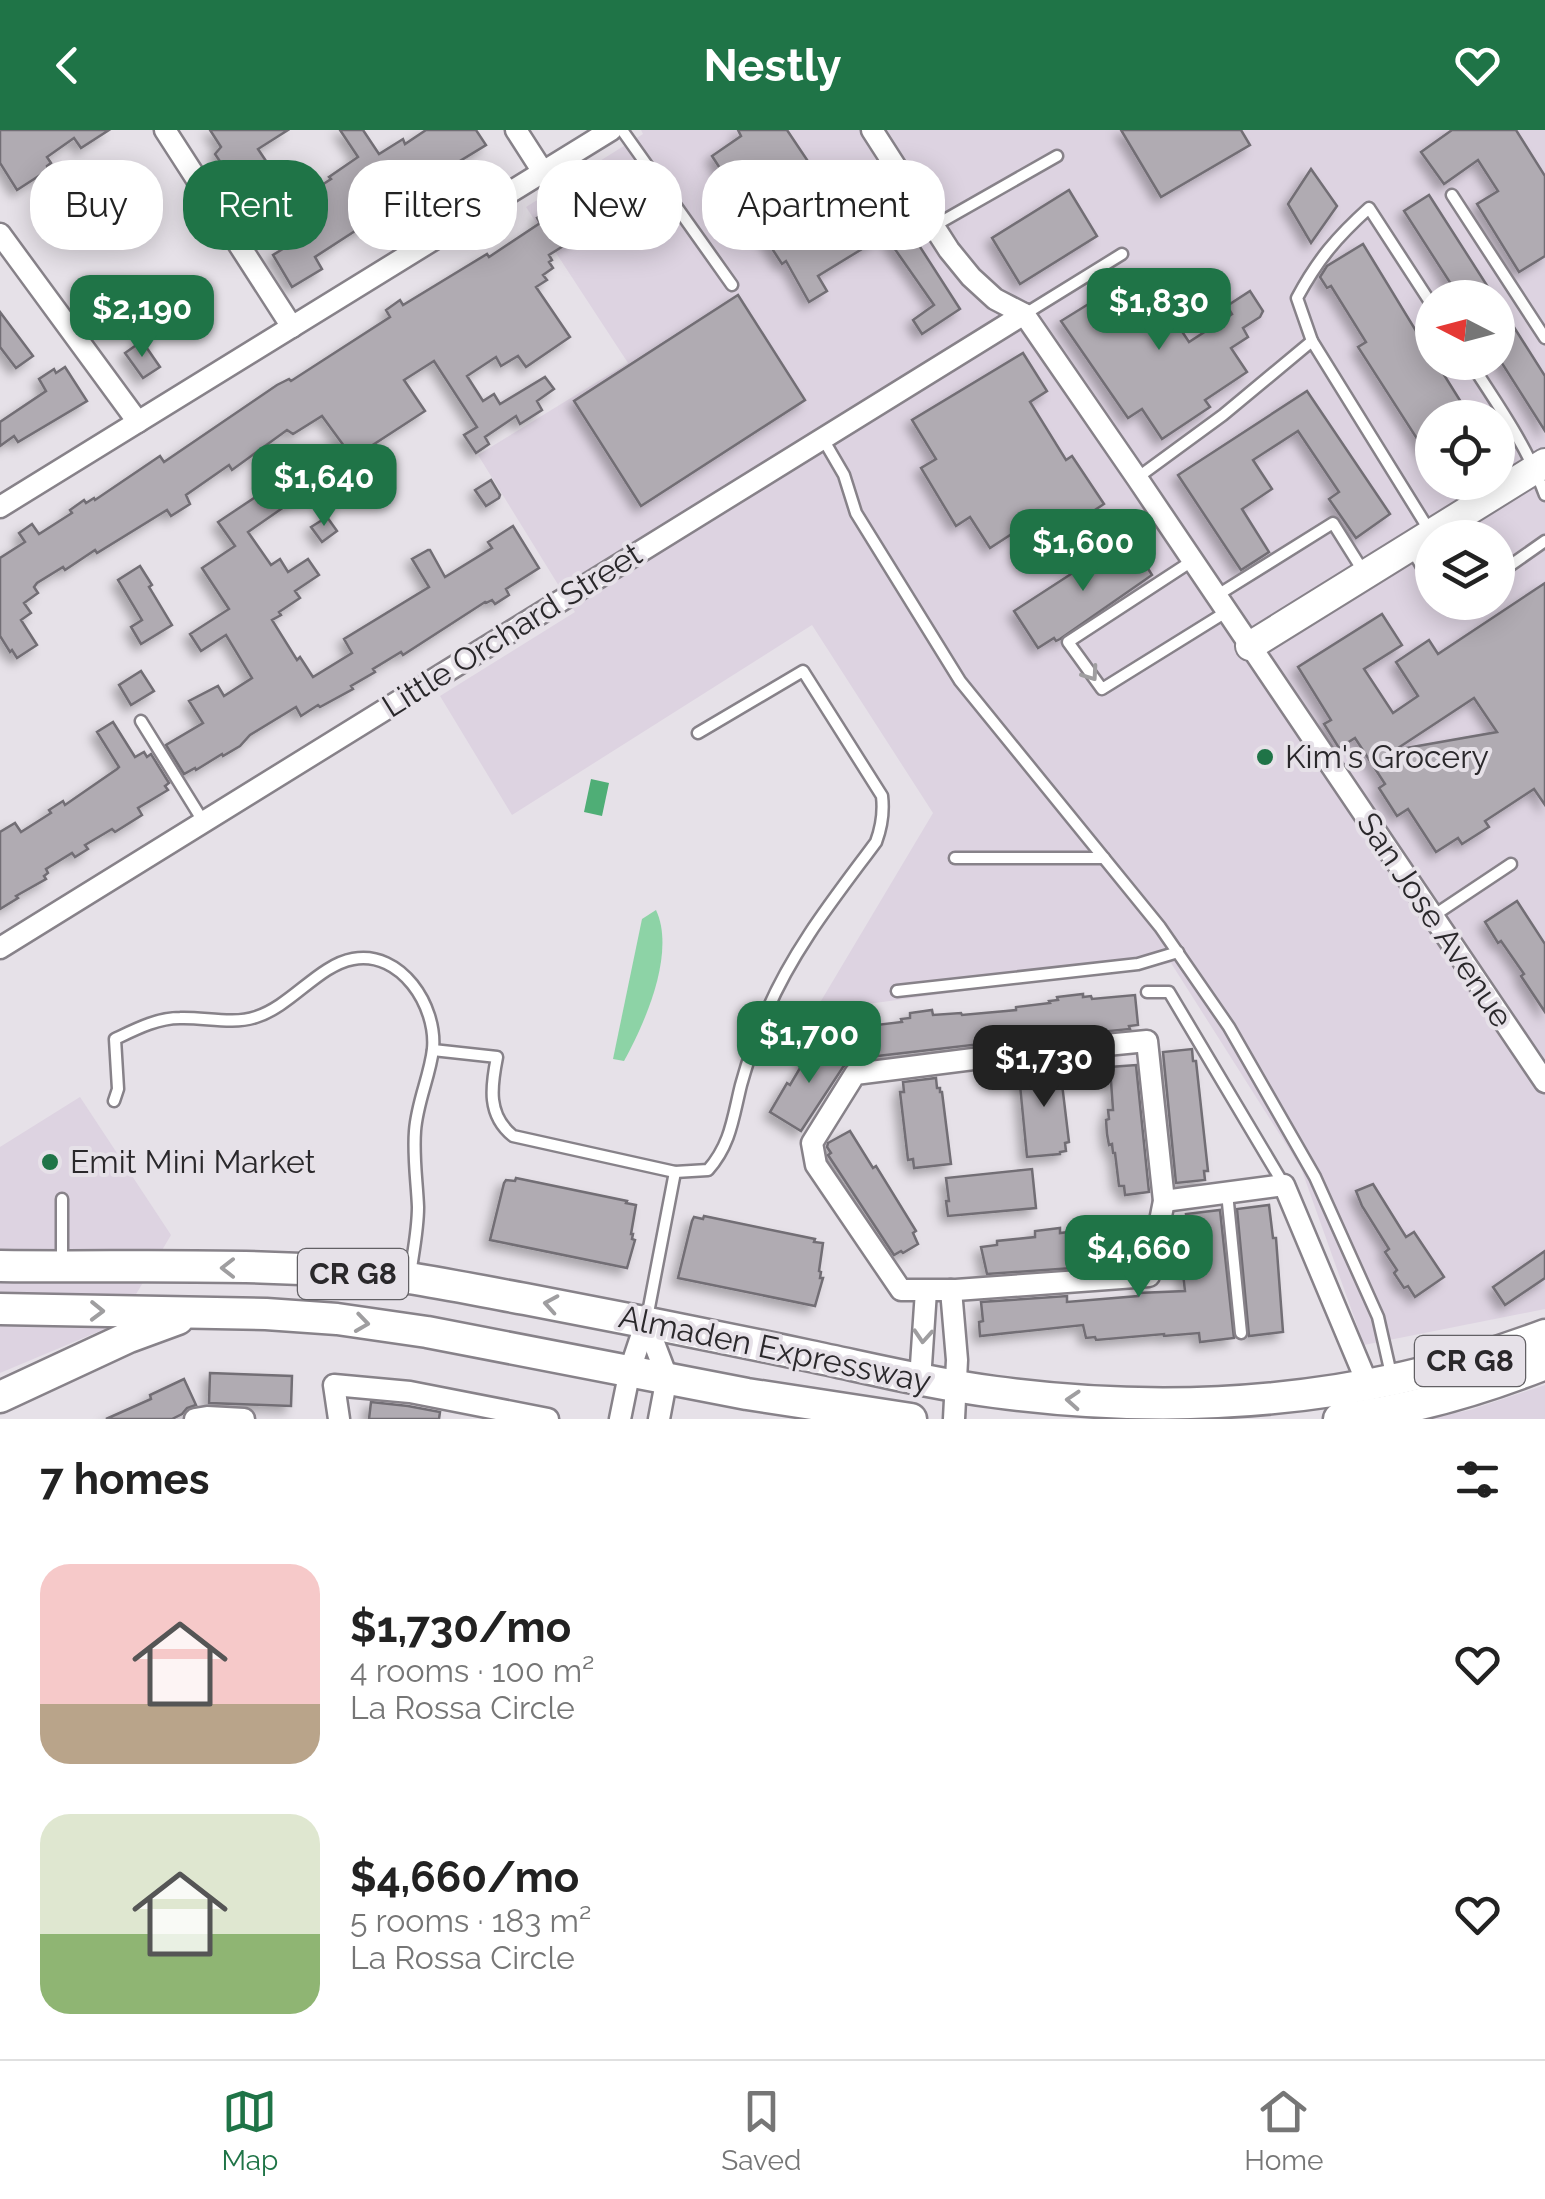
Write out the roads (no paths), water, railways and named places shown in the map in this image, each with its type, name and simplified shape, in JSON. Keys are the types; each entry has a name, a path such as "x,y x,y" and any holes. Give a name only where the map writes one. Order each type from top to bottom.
{"main road":[{"name":"Almaden Expressway","path":"0,1266 293,1268 410,1278 646,1322 920,1380 1073,1400 1172,1405 1240,1403 1380,1382 1477,1359 1545,1336"},
{"name":"Almaden Expressway","path":"0,1309 338,1319 667,1377 767,1402 911,1419"},
{"path":"0,1398 129,1337 195,1312"},
{"name":"CR G8","path":"1351,1418 1413,1412 1545,1364"}],"street":[{"path":"165,130 292,327"},
{"path":"516,130 537,163"},
{"path":"562,160 611,130"},
{"name":"San Jose Avenue","path":"872,130 891,160"},
{"path":"0,507 537,176"},
{"path":"0,234 138,422"},
{"name":"San Jose Avenue","path":"945,244 971,277 995,298 1024,314 1137,478 1183,566 1250,646 1545,1082"},
{"name":"Little Orchard Street","path":"0,948 1024,314"},
{"path":"1458,520 1542,475"},
{"path":"1250,646 1415,544"},
{"path":"1146,1041 1164,1201 1148,1276 951,1290 901,1290 816,1165 812,1144 855,1074 1146,1041"},
{"path":"1164,1201 1284,1185 1380,1382"},
{"path":"951,1290 958,1360 954,1419"},
{"path":"920,1380 926,1291"},
{"path":"620,1419 630,1370 646,1322"},
{"path":"646,1322 667,1377 659,1419"},
{"path":"339,1419 334,1385 410,1392 548,1419"},
{"path":"1310,1394 1334,1401 1351,1418"},
{"path":"195,1419 244,1419"}],"lane":[{"path":"622,130 732,285"},
{"path":"945,220 1057,156"},
{"path":"1452,195 1545,338"},
{"path":"1415,529 1312,342 1298,298 1314,266 1369,208 1416,280"},
{"path":"1024,314 1122,254"},
{"path":"1137,478 1224,415 1312,342"},
{"path":"1482,380 1542,475"},
{"path":"822,438 844,475 856,513 960,680 1160,926 1229,1027 1315,1177 1378,1317 1380,1382"},
{"path":"1183,566 1068,642 1102,690 1217,611 1332,523 1366,574"},
{"path":"1515,562 1545,542"},
{"path":"433,1050 498,1057 492,1098 503,1128 513,1136 674,1172 708,1170 733,1126 749,1058 767,1011 802,942 876,842 884,809 882,796 803,671 698,733"},
{"path":"141,721 202,822"},
{"path":"955,858 1104,858"},
{"path":"1432,916 1511,864"},
{"path":"896,991 1138,964 1178,952"},
{"path":"114,1102 118,1088 116,1039 148,1024 175,1018 240,1022 258,1017 340,963 354,958 382,961 417,990 428,1018 433,1050 415,1131 417,1226 410,1278"},
{"path":"1147,992 1169,992 1284,1185"},
{"path":"646,1322 674,1172"},
{"path":"1227,1193 1240,1333"},
{"path":"62,1199 62,1266"}],"place":[{"name":"Kim's Grocery","path":"1265,757"},
{"name":"Emit Mini Market","path":"50,1162"}]}
